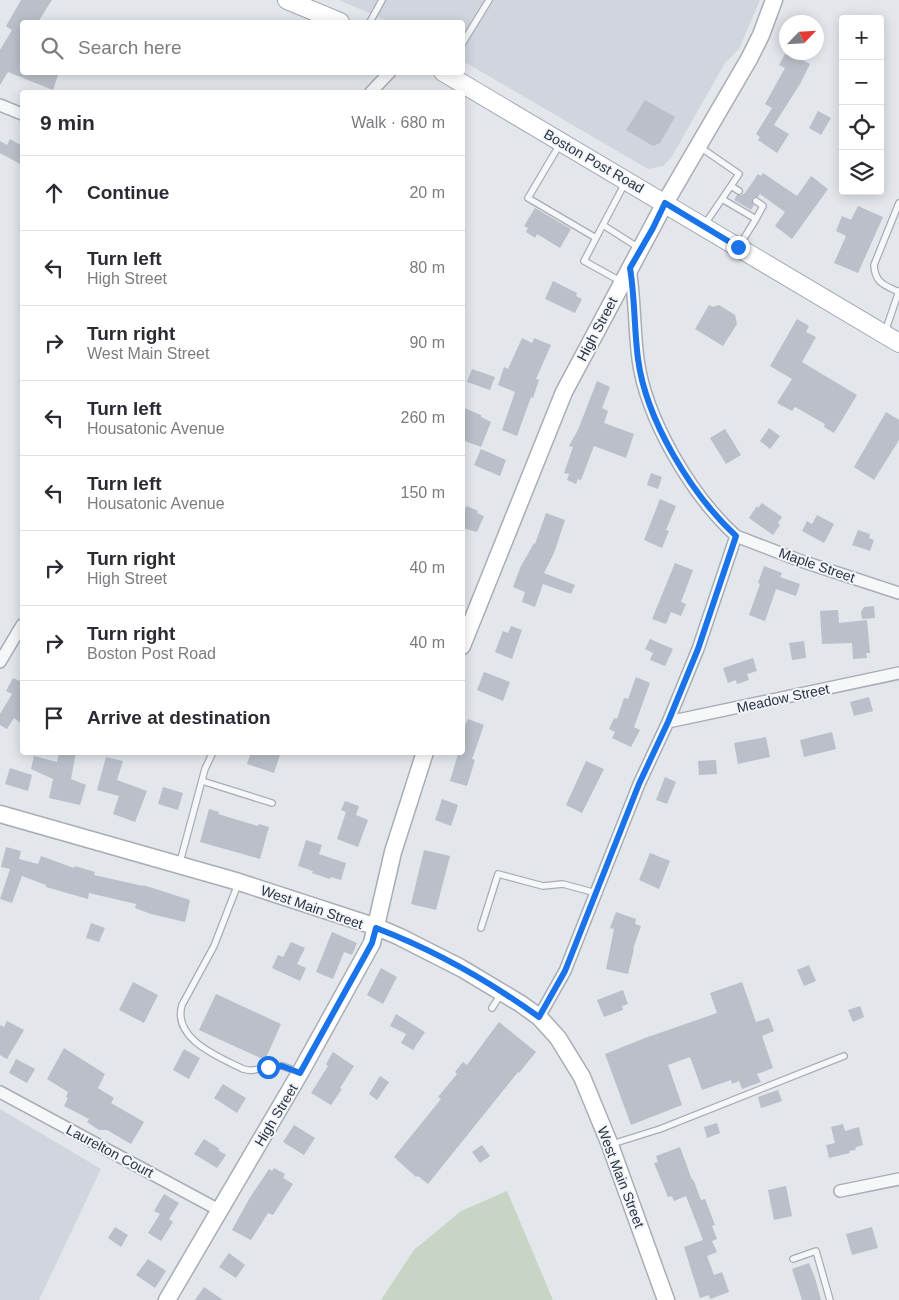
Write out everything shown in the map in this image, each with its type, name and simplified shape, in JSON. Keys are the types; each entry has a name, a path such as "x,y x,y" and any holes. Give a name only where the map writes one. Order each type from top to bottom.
{"main road":[{"name":"High Street","path":"465,639 564,392 665,203 749,59 761,35 774,0"},
{"path":"294,1 336,20"},
{"name":"Boston Post Road","path":"447,75 892,339"},
{"name":"High Street","path":"167,1300 300,1073 372,943 393,852 424,755"},
{"name":"West Main Street","path":"0,814 239,882 400,937 461,968 539,1017 558,1038 582,1078 610,1145 666,1300"}],"street":[{"path":"373,90 387,75"},
{"path":"0,105 20,113"},
{"path":"539,1017 565,971 639,784 668,722 698,649 736,536 712,511 671,451 646,396 638,358 634,293 626,275"},
{"name":"Maple Street","path":"736,536 801,561 899,594"},
{"path":"0,662 20,627"},
{"name":"Meadow Street","path":"668,722 899,673"},
{"name":"Laurelton Court","path":"0,1092 219,1210"},
{"path":"840,1191 899,1179"}],"lane":[{"path":"371,20 382,0"},
{"path":"465,39 489,0"},
{"path":"561,142 528,198 596,238"},
{"path":"699,145 739,174 704,226"},
{"path":"626,180 584,261 626,275"},
{"path":"731,186 739,191"},
{"path":"722,199 756,219"},
{"path":"738,247 763,206 756,201"},
{"path":"892,339 899,292 881,283 874,274 874,265 899,203"},
{"path":"603,225 641,249"},
{"path":"180,865 205,769 212,755"},
{"path":"202,781 272,803"},
{"path":"481,928 498,874 543,886 563,884 596,893"},
{"path":"239,882 214,946 182,1005 180,1021 190,1038 243,1069 250,1071 275,1065 300,1073"},
{"path":"492,1008 502,992"},
{"path":"610,1145 660,1129 844,1056"},
{"path":"793,1259 816,1251 830,1300"}],"shaded area":[{"path":"339,0 760,0 739,49 725,63 671,158 663,166 648,169 465,62 465,20 385,20"},
{"path":"0,1109 101,1169 39,1300 0,1300"}],"green space":[{"path":"507,1191 553,1300 381,1300 414,1250 461,1211"}],"building":[{"path":"21,0 52,0 39,20 20,20 20,75 58,75 53,90 8,72 0,85 0,50 12,30 6,26"},
{"path":"782,60 802,60 810,64 800,84 774,125 789,134 777,153 758,140 760,137 756,134 772,108 765,104 785,68 779,65"},
{"path":"645,100 675,117 660,143 653,146 626,130"},
{"path":"818,111 831,118 821,135 809,128"},
{"path":"10,139 20,145 20,164 0,153 0,141 7,145"},
{"path":"763,173 797,196 811,176 828,189 792,239 775,226 785,212 760,194 752,199 754,205 751,210 734,200 737,195 745,193 758,174 761,176"},
{"path":"858,206 883,217 858,273 834,263 846,236 836,231 842,216 851,220"},
{"path":"535,208 571,229 560,248 537,234 535,238 526,232 528,228 524,226"},
{"path":"553,281 577,293 576,296 582,299 575,313 545,299"},
{"path":"709,305 713,307 719,305 735,315 737,324 723,346 695,329"},
{"path":"797,319 809,326 806,332 816,337 802,362 857,395 834,433 824,427 825,424 795,407 792,411 777,403 792,379 770,366"},
{"path":"522,338 532,343 534,338 551,345 536,379 539,380 517,436 502,430 515,392 498,385 504,367 508,369"},
{"path":"472,369 495,377 490,390 467,382"},
{"path":"597,381 610,387 602,408 608,411 604,423 634,434 626,458 594,446 581,480 578,479 576,484 567,480 569,474 564,473 573,447 569,446 578,430"},
{"path":"465,408 481,415 481,417 491,422 481,447 465,441"},
{"path":"886,412 899,420 899,440 874,480 854,467"},
{"path":"769,428 780,436 770,449 760,441"},
{"path":"725,429 741,455 726,464 710,438"},
{"path":"481,449 506,460 500,476 474,465"},
{"path":"651,473 662,477 658,489 647,485"},
{"path":"660,499 676,506 666,530 669,531 662,548 644,540"},
{"path":"762,503 782,517 778,523 780,525 773,535 749,518 757,506 758,508"},
{"path":"467,506 484,516 477,532 465,529"},
{"path":"546,513 565,520 554,553 544,573 575,585 571,594 543,584 535,607 522,602 525,592 513,587 520,568 535,544"},
{"path":"817,515 834,524 824,543 802,531 807,521 812,524"},
{"path":"858,530 870,534 869,538 874,540 870,551 852,545"},
{"path":"675,563 693,570 681,602 686,604 681,616 671,612 666,624 652,619"},
{"path":"764,566 782,573 780,577 800,584 796,596 776,589 765,621 749,615"},
{"path":"874,606 875,618 862,619 861,612 864,607"},
{"path":"838,610 839,623 867,620 870,653 866,653 867,658 853,659 852,643 822,644 820,611"},
{"path":"511,626 522,630 512,659 495,652 503,631 508,633"},
{"path":"650,639 673,649 665,666 650,660 653,653 645,649"},
{"path":"804,641 806,658 792,660 789,643"},
{"path":"753,658 757,671 747,674 749,680 737,684 736,680 728,683 723,668"},
{"path":"484,672 510,682 503,701 477,690"},
{"path":"636,677 650,683 634,727 640,730 631,747 612,738 615,732 609,729 614,718 617,719 624,698 628,699"},
{"path":"13,678 20,681 20,722 14,718 7,729 0,725 0,714 12,694 6,691"},
{"path":"869,697 873,711 854,716 850,702"},
{"path":"468,719 484,725 472,759 475,760 467,786 450,781 458,755 465,755 465,726"},
{"path":"832,732 836,749 804,757 800,740"},
{"path":"766,737 770,757 738,764 734,743"},
{"path":"58,755 75,755 71,779 86,785 80,805 49,798 53,779 31,769 34,756 57,762"},
{"path":"250,755 280,755 274,773 247,764"},
{"path":"106,757 123,761 117,780 147,791 135,822 113,814 119,796 97,790"},
{"path":"716,760 717,774 699,775 698,761"},
{"path":"586,761 604,769 582,813 566,805"},
{"path":"10,768 32,775 28,791 5,784"},
{"path":"665,777 676,782 667,804 656,800"},
{"path":"163,787 183,793 178,810 158,804"},
{"path":"442,799 458,805 451,826 435,820"},
{"path":"345,801 359,806 356,815 368,820 358,847 337,839 346,812 341,810"},
{"path":"209,809 219,812 218,814 258,826 259,824 269,827 260,859 200,842"},
{"path":"306,840 322,845 319,854 346,863 341,880 331,877 330,879 298,866"},
{"path":"6,847 21,851 19,859 38,864 41,856 74,868 75,866 95,872 94,875 143,885 190,900 185,922 151,914 135,908 136,904 89,893 88,899 46,887 46,885 22,876 12,903 0,899 10,869 1,867"},
{"path":"424,850 450,856 436,910 411,904"},
{"path":"650,853 670,861 659,889 639,880"},
{"path":"616,912 636,919 635,924 641,926 633,949 628,974 606,969 614,929 610,928"},
{"path":"91,923 105,928 99,942 86,938"},
{"path":"332,932 357,943 352,955 344,952 333,979 316,972"},
{"path":"291,942 305,948 297,964 306,968 300,981 272,968 278,955 283,957"},
{"path":"809,965 816,981 804,986 797,970"},
{"path":"381,968 397,977 383,1004 367,995"},
{"path":"133,982 158,995 144,1023 119,1010"},
{"path":"742,982 756,1022 769,1018 774,1031 762,1036 773,1068 757,1074 761,1082 742,1089 739,1081 732,1084 731,1080 702,1090 690,1057 668,1065 682,1105 631,1125 605,1054 717,1013 710,993"},
{"path":"623,990 628,1004 622,1006 623,1010 604,1017 597,1000"},
{"path":"216,994 281,1024 265,1060 199,1030"},
{"path":"860,1006 864,1017 853,1022 848,1010"},
{"path":"396,1014 425,1032 413,1050 401,1043 406,1034 390,1026"},
{"path":"7,1021 24,1030 7,1059 0,1055 0,1025 4,1027"},
{"path":"499,1022 536,1052 428,1184 418,1176 416,1177 394,1157 441,1099 438,1097 457,1074 455,1072 463,1062 467,1065"},
{"path":"64,1048 105,1074 98,1088 114,1098 111,1103 144,1122 131,1144 107,1130 99,1130 87,1122 89,1119 64,1106 68,1098 66,1097 68,1092 47,1079"},
{"path":"184,1049 200,1058 189,1079 173,1070"},
{"path":"333,1052 354,1066 331,1105 311,1093 328,1066 326,1064"},
{"path":"16,1059 35,1069 27,1083 9,1073"},
{"path":"380,1076 389,1082 377,1100 369,1094"},
{"path":"223,1084 246,1098 237,1113 214,1098"},
{"path":"778,1090 782,1101 761,1108 758,1097"},
{"path":"717,1123 720,1133 707,1138 704,1127"},
{"path":"843,1124 845,1131 859,1127 863,1145 849,1151 850,1153 829,1158 826,1145 835,1143 831,1127"},
{"path":"294,1125 315,1138 304,1155 283,1142"},
{"path":"204,1139 226,1155 217,1168 194,1154"},
{"path":"482,1145 490,1156 480,1163 472,1152"},
{"path":"680,1147 692,1180 701,1200 705,1199 715,1225 712,1226 717,1239 712,1241 717,1252 707,1256 714,1275 722,1272 729,1292 710,1299 709,1295 700,1298 684,1247 703,1240 686,1196 674,1201 672,1196 668,1197 654,1163 658,1162 656,1156"},
{"path":"274,1168 285,1174 283,1178 293,1184 273,1215 268,1213 251,1240 232,1230 249,1199 269,1169 272,1171"},
{"path":"786,1186 792,1216 774,1220 768,1190"},
{"path":"164,1194 179,1203 169,1219 173,1222 161,1241 148,1233 160,1214 154,1211"},
{"path":"115,1227 128,1235 121,1247 108,1238"},
{"path":"872,1227 878,1248 852,1255 846,1234"},
{"path":"229,1253 245,1265 236,1278 219,1267"},
{"path":"148,1259 166,1271 155,1288 136,1275"},
{"path":"809,1263 821,1300 802,1300 792,1269"},
{"path":"204,1287 223,1300 195,1300"}],"route":[{"path":"268,1067 282,1066 300,1073 372,943 376,928 400,937 461,968 539,1017 565,971 639,784 668,722 698,649 736,536 712,511 671,451 646,396 638,358 634,293 630,268 665,203 738,247"}]}
